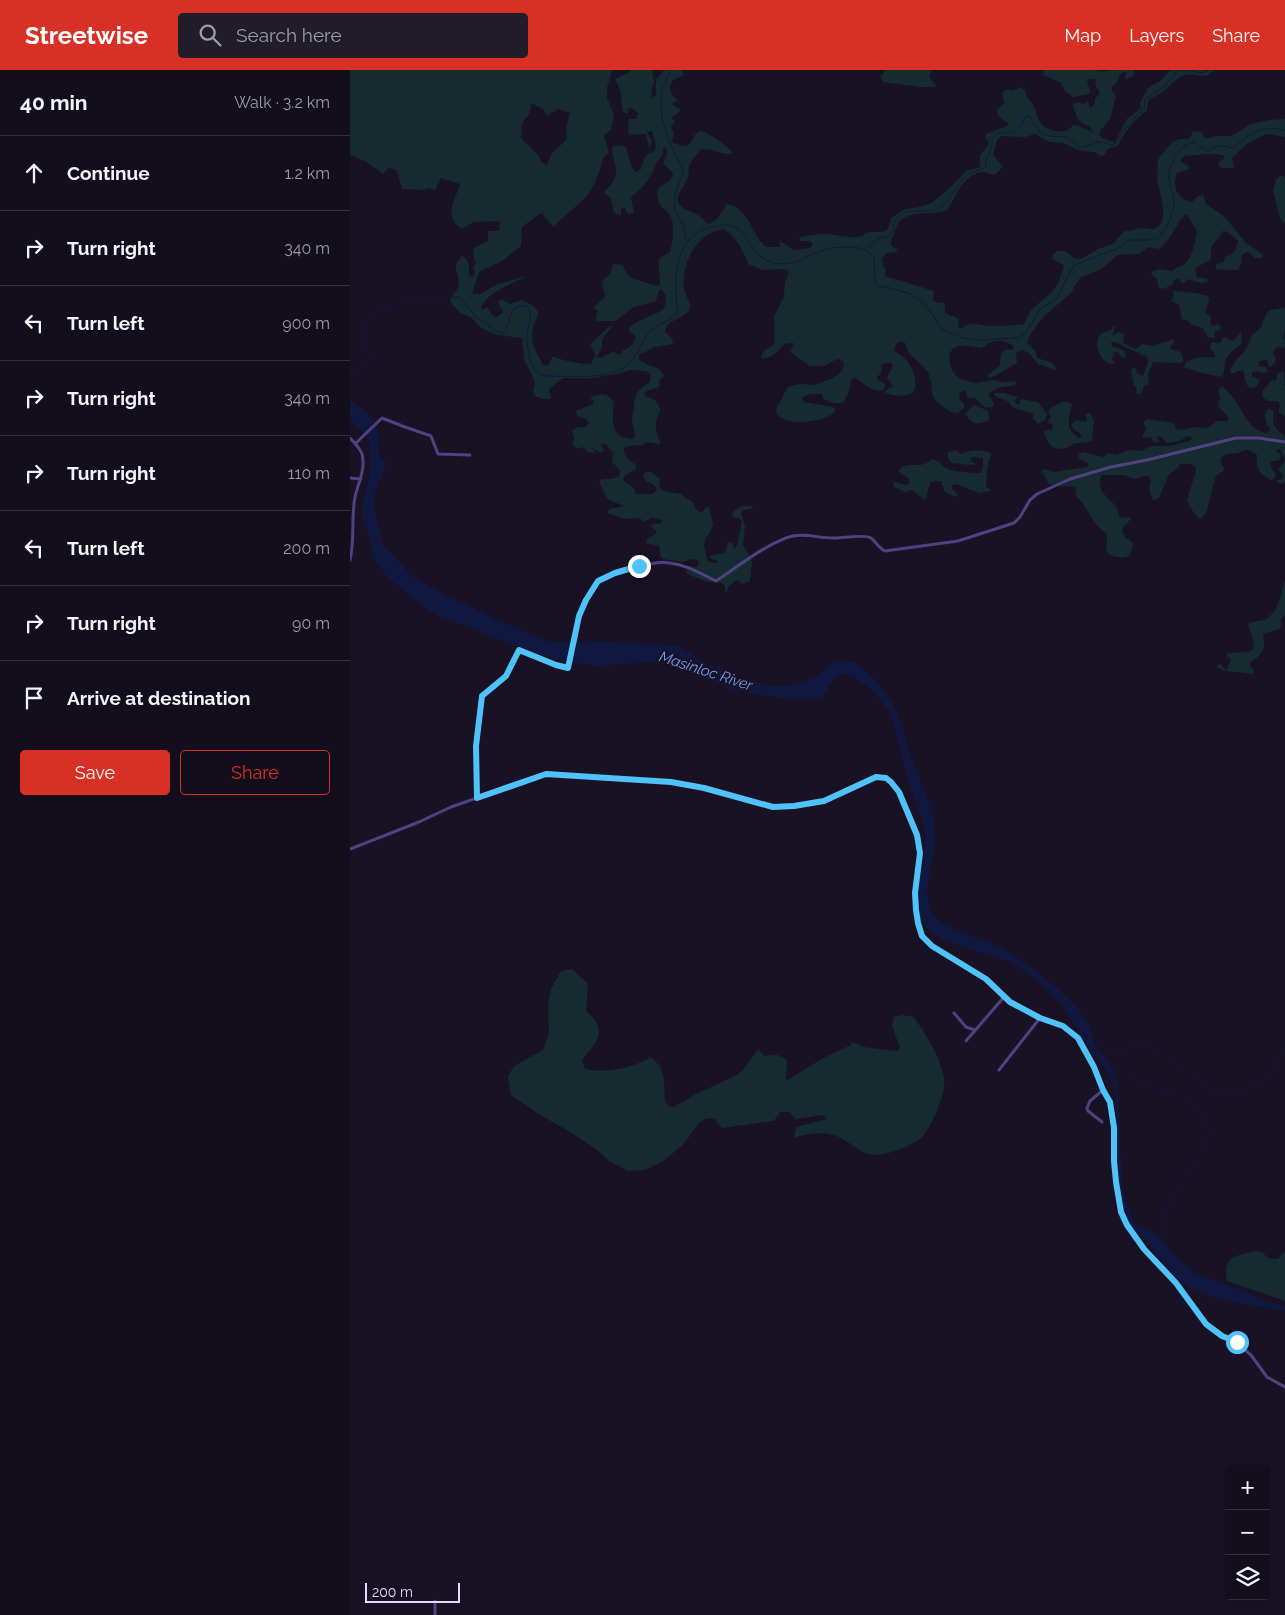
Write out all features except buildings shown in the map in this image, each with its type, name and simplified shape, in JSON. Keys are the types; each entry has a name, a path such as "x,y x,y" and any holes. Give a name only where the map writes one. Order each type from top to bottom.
{"street":[{"path":"356,443 382,418 431,436 438,454 470,455"},
{"path":"350,438 356,443 362,453 363,462 355,498 354,531 350,560"},
{"path":"477,798 476,746 482,696 506,676 519,650 568,668 579,616 586,600 598,581 615,573 639,566 669,562 689,568 716,580 772,544 794,536 865,537 871,538 885,551 958,541 1014,523 1030,500 1037,494 1070,479 1111,467 1147,460 1229,439 1258,438 1285,442"},
{"path":"350,478 360,479"},
{"path":"350,849 419,822 451,807 546,774 671,782 704,788 773,807 824,801 876,777 886,778 899,792 917,835 920,853 915,893 918,923 922,936 932,946 986,979 1010,1002 1040,1018 1063,1026 1078,1038 1094,1067 1112,1108 1116,1182 1121,1212 1127,1225 1144,1249 1172,1278 1206,1324 1222,1336 1237,1342 1251,1354 1267,1377 1285,1387"},
{"path":"966,1042 1004,997"},
{"path":"954,1013 966,1027 975,1030"},
{"path":"999,1070 1040,1018"},
{"path":"1102,1122 1088,1111 1087,1108 1090,1101 1103,1090"},
{"path":"435,1602 435,1615"}],"green space":[{"path":"350,70 612,70 607,88 607,98 614,114 611,130 604,135 609,153 604,157 598,176 589,193 554,227 541,213 522,227 521,246 502,261 479,272 472,294 480,294 498,284 527,276 494,293 481,308 483,310 487,307 493,316 497,317 503,312 498,303 501,299 510,304 522,300 536,308 538,314 532,338 544,366 549,365 552,357 591,364 595,355 590,344 611,326 613,326 602,339 602,347 597,357 600,358 613,352 622,355 622,351 632,345 634,341 635,336 629,331 630,327 663,310 665,304 666,296 660,289 655,302 633,307 616,321 597,321 598,311 593,308 605,297 602,281 610,274 614,264 622,265 627,274 632,278 656,286 660,284 658,262 660,258 670,252 672,243 672,219 660,204 657,192 673,175 663,163 667,154 666,147 663,149 663,155 658,160 648,180 631,197 634,213 628,214 624,207 621,209 621,215 616,214 611,198 604,193 616,176 613,146 620,145 626,147 632,168 636,172 641,169 643,161 651,152 654,152 656,147 652,131 647,132 652,141 649,148 646,134 630,135 628,132 629,119 636,119 638,113 632,108 628,109 628,114 623,112 620,90 615,79 630,70 652,70 654,83 651,91 652,98 656,95 656,80 664,70 682,70 684,75 673,80 670,89 677,100 671,104 680,109 671,118 675,122 671,127 674,133 672,142 685,146 689,145 697,133 703,131 717,139 732,152 727,154 704,149 700,150 690,164 688,178 678,195 681,206 701,217 709,224 717,219 727,204 735,207 745,216 760,241 766,247 780,247 780,241 794,250 810,248 813,244 810,241 800,241 800,237 825,234 859,237 868,232 886,231 891,218 905,209 932,203 966,171 980,167 980,155 989,144 986,134 1008,126 1008,123 997,112 1004,103 1002,93 1007,89 1013,91 1020,87 1025,90 1027,97 1035,108 1037,118 1041,124 1048,128 1064,131 1069,130 1073,125 1095,133 1091,130 1091,127 1085,125 1077,118 1072,104 1088,102 1090,108 1095,104 1095,99 1100,93 1095,85 1096,79 1087,81 1089,94 1073,97 1065,91 1061,83 1044,75 1043,70 1095,70 1102,72 1135,70 1133,76 1126,79 1127,72 1121,73 1117,83 1112,87 1112,91 1116,96 1110,119 1099,135 1104,139 1115,142 1127,119 1141,108 1140,103 1148,88 1160,81 1170,70 1215,70 1206,76 1182,76 1164,91 1150,99 1147,111 1130,126 1118,146 1108,149 1104,155 1100,156 1094,152 1080,151 1063,143 1049,142 1035,134 1025,137 1001,136 997,140 993,155 1003,167 994,175 982,172 970,177 965,181 947,210 910,215 899,223 891,242 892,246 898,251 887,253 882,259 886,270 885,276 934,291 933,300 938,303 945,303 945,313 959,319 958,327 962,328 970,324 987,326 1024,324 1031,310 1053,291 1059,281 1064,266 1052,259 1057,251 1065,251 1074,258 1081,259 1098,249 1113,244 1124,231 1142,228 1152,229 1158,226 1162,221 1163,209 1158,182 1158,161 1170,144 1181,139 1190,138 1193,131 1201,132 1205,138 1231,136 1251,124 1285,119 1285,137 1270,134 1248,143 1232,158 1234,167 1232,168 1222,168 1219,166 1219,162 1225,158 1223,155 1184,156 1181,162 1188,166 1189,169 1177,173 1175,183 1175,187 1182,198 1192,202 1198,196 1203,195 1206,204 1225,217 1246,243 1262,254 1263,258 1254,258 1250,253 1246,252 1241,256 1242,262 1238,270 1217,270 1216,264 1224,262 1225,257 1233,253 1238,241 1229,233 1222,231 1219,238 1212,245 1210,260 1195,268 1197,277 1208,279 1207,282 1200,283 1189,279 1182,284 1179,278 1164,289 1160,288 1157,279 1151,274 1152,272 1158,269 1172,271 1186,262 1193,250 1197,231 1186,214 1168,240 1159,249 1148,247 1139,254 1117,255 1102,269 1080,278 1070,294 1044,316 1027,342 1036,352 1037,358 1053,363 1056,368 1055,370 1038,364 1029,353 1022,350 1016,353 1017,364 990,378 987,376 1000,365 1001,353 1005,350 1014,349 1013,345 1004,341 996,341 981,348 961,346 954,348 950,354 950,363 956,376 959,378 976,383 993,380 1003,382 1017,381 1015,385 998,388 989,393 989,397 994,405 991,408 984,407 975,398 968,398 965,391 962,391 959,398 964,404 964,408 958,413 944,408 933,396 928,373 911,355 905,343 901,341 896,344 894,350 907,361 912,370 915,379 913,393 899,396 885,393 886,390 893,386 887,378 893,366 891,363 884,363 881,366 882,371 877,378 886,384 884,390 872,389 855,378 851,380 848,394 843,403 832,403 822,398 823,394 810,394 803,397 802,400 804,402 833,407 835,411 833,414 817,420 800,422 788,421 777,415 776,410 787,388 801,384 815,385 833,378 840,373 844,363 837,359 824,366 810,366 791,353 793,343 784,344 775,354 762,359 761,356 765,350 774,344 774,316 784,297 785,282 789,272 784,269 763,270 748,264 732,235 723,229 705,236 692,251 685,269 684,289 689,302 689,311 668,324 666,328 665,332 672,338 673,344 655,347 639,355 639,359 662,372 664,376 659,380 660,386 644,393 645,396 655,400 661,410 656,427 661,444 647,442 642,445 624,448 626,456 637,466 635,470 624,476 623,481 633,487 636,494 653,494 657,490 643,476 645,472 651,472 660,479 659,487 663,491 682,494 686,499 692,501 700,513 706,507 709,507 713,524 710,533 705,539 704,546 707,560 713,563 718,561 709,556 724,553 727,549 727,543 733,543 734,549 737,546 742,522 740,519 732,516 733,511 742,506 753,506 750,509 743,510 741,513 745,526 743,545 752,562 750,581 742,584 737,580 729,586 725,593 725,586 722,583 708,582 687,574 687,566 697,567 699,563 697,560 693,559 682,562 663,559 659,546 646,543 647,539 657,533 651,525 661,523 662,520 652,518 643,522 640,518 625,519 607,513 610,509 624,506 607,499 599,482 602,479 614,478 620,474 619,469 612,462 613,453 606,444 601,445 604,450 601,453 589,446 596,452 588,452 583,447 578,449 573,446 574,437 572,431 578,427 586,427 589,422 577,416 576,411 593,404 594,402 590,397 602,394 607,395 614,402 613,422 617,432 620,436 634,439 632,419 635,398 639,390 650,382 650,374 646,371 630,370 592,378 563,378 549,389 550,399 535,396 533,392 535,382 524,359 522,338 497,335 481,328 472,318 460,313 450,302 458,287 456,265 458,261 462,256 465,257 469,265 469,277 473,276 475,272 473,268 476,263 473,253 474,248 488,241 488,231 499,231 500,221 474,222 461,229 456,224 451,213 460,184 441,178 435,190 428,188 425,190 402,189 397,171 389,167 383,174 365,161 350,155","holes":["531,103 543,109 547,116 558,109 570,113 566,127 567,139 552,153 547,165 542,163 538,155 521,138 522,123 530,113"]},
{"path":"885,70 932,70 929,77 936,85 935,87 921,87 883,82 881,77"},
{"path":"1280,176 1284,176 1285,179 1285,224 1280,218 1273,191 1276,180"},
{"path":"1174,291 1208,296 1209,301 1205,312 1211,317 1210,324 1213,326 1218,324 1221,327 1219,331 1214,332 1215,338 1207,337 1203,328 1192,325 1187,320 1182,319 1179,305 1171,301"},
{"path":"1285,308 1285,331 1283,338 1285,340 1285,348 1278,347 1273,351 1276,359 1272,366 1269,367 1267,359 1259,362 1259,366 1266,367 1268,372 1255,371 1252,373 1252,376 1260,380 1256,387 1251,388 1247,385 1243,371 1232,374 1230,371 1235,361 1245,351 1252,335 1261,327 1266,314 1270,310"},
{"path":"1113,326 1115,327 1113,336 1118,332 1124,334 1123,343 1136,349 1142,344 1152,346 1174,339 1171,349 1180,352 1183,361 1180,363 1153,362 1148,375 1149,384 1144,386 1141,394 1136,394 1137,388 1134,386 1131,370 1135,367 1137,373 1143,376 1148,361 1147,357 1115,342 1111,342 1112,346 1125,351 1126,358 1113,352 1114,356 1111,359 1115,362 1114,364 1105,361 1097,349 1098,339 1101,334 1111,330"},
{"path":"1241,332 1242,342 1227,357 1222,377 1184,367 1186,362 1196,358 1215,357 1210,348 1212,342 1220,343 1224,337 1233,341"},
{"path":"1284,371 1285,384 1282,385 1285,386 1285,416 1279,412 1280,405 1278,401 1267,401 1262,396 1263,390 1272,380 1276,381 1278,373"},
{"path":"1222,386 1235,400 1250,423 1260,431 1267,433 1270,429 1265,417 1266,412 1268,409 1274,412 1273,420 1275,426 1285,436 1285,460 1280,449 1275,450 1281,455 1280,460 1270,462 1276,475 1274,479 1271,480 1261,473 1257,464 1257,455 1248,450 1225,455 1220,461 1225,470 1215,478 1206,514 1200,519 1195,515 1187,501 1196,470 1195,466 1191,464 1180,464 1176,470 1169,474 1159,498 1155,500 1153,500 1150,493 1151,481 1149,476 1135,479 1123,475 1102,475 1100,485 1102,492 1115,505 1119,516 1131,519 1123,527 1122,532 1132,542 1133,546 1129,556 1120,558 1111,555 1106,551 1107,535 1096,525 1076,496 1076,488 1049,484 1041,470 1053,472 1087,467 1089,464 1079,458 1079,454 1083,452 1103,457 1109,453 1117,455 1128,450 1141,451 1151,446 1170,446 1191,440 1192,437 1187,436 1180,441 1167,443 1158,436 1159,441 1157,443 1153,442 1151,437 1144,438 1142,435 1146,428 1143,422 1147,419 1174,423 1176,429 1183,430 1195,427 1208,428 1217,421 1228,420 1228,417 1218,406 1220,398 1218,390"},
{"path":"995,393 1004,393 1018,397 1014,401 1017,404 1020,404 1019,401 1021,399 1038,402 1046,413 1046,419 1038,424 1033,419 1033,414 1012,407 1009,402 994,395"},
{"path":"1064,401 1072,405 1069,424 1071,431 1079,438 1082,436 1081,434 1073,429 1071,425 1076,420 1085,422 1087,419 1085,414 1090,413 1094,420 1092,440 1057,449 1051,446 1044,432 1051,430 1053,427 1052,424 1047,423 1051,417 1048,411"},
{"path":"975,405 988,411 990,420 976,423 970,420 965,414"},
{"path":"956,450 961,454 977,450 992,454 988,466 986,487 991,489 990,491 980,493 955,484 951,486 958,494 956,497 945,492 941,481 934,481 930,483 926,499 924,499 912,490 905,492 894,487 893,481 905,485 909,484 909,479 898,471 901,468 909,465 923,464 932,459 949,469 981,473 983,458 972,457 971,461 976,464 971,465 951,463 948,458 948,452"},
{"path":"1285,460 1285,482 1281,484 1276,481 1284,477 1278,469"},
{"path":"1285,580 1285,615 1281,619 1282,626 1279,629 1263,634 1263,651 1250,662 1250,666 1254,671 1253,674 1217,668 1217,665 1221,664 1224,669 1228,669 1231,659 1226,656 1228,653 1248,652 1253,649 1253,640 1248,624 1264,620 1273,613 1279,603"},
{"path":"572,969 588,984 586,1011 593,1018 599,1030 596,1041 582,1060 585,1069 602,1071 619,1069 651,1057 660,1066 664,1079 665,1102 669,1106 674,1107 696,1094 735,1076 743,1070 758,1049 765,1057 776,1055 787,1060 786,1081 825,1057 850,1046 852,1042 864,1047 897,1051 900,1048 892,1026 894,1017 903,1015 914,1017 928,1038 942,1070 944,1084 938,1109 926,1132 918,1140 900,1149 876,1155 865,1153 844,1139 834,1135 822,1133 794,1138 796,1127 827,1119 823,1115 795,1119 790,1112 780,1112 774,1121 722,1128 714,1118 705,1119 699,1123 683,1145 663,1161 645,1170 628,1171 609,1161 597,1150 572,1133 537,1113 511,1095 508,1076 514,1066 543,1050 549,1033 548,1004 551,989 561,971"},
{"path":"1255,1251 1262,1252 1268,1258 1276,1259 1284,1251 1285,1301 1227,1281 1226,1267 1228,1262 1236,1256"}],"water":[{"name":"Masinloc River","path":"350,400 370,415 376,424 380,458 387,463 375,492 374,509 383,544 411,575 432,588 504,623 551,642 594,641 677,646 725,672 775,686 791,685 810,680 818,676 829,666 841,661 853,662 872,676 889,698 898,715 932,813 935,842 927,892 931,910 943,923 999,947 1035,970 1081,1012 1090,1028 1096,1047 1114,1071 1118,1086 1122,1187 1125,1201 1136,1225 1158,1236 1176,1257 1196,1273 1285,1307 1285,1311 1217,1298 1192,1289 1180,1282 1126,1218 1120,1198 1117,1176 1116,1104 1112,1081 1066,1011 1040,984 1017,966 947,941 935,935 920,918 917,899 925,846 923,824 908,780 890,713 874,693 851,675 843,674 835,678 821,699 795,700 737,691 665,663 647,662 597,666 555,659 439,616 399,587 386,575 372,556 371,541 362,518 362,506 370,467 370,444 363,432 350,419"}],"waterway":[{"path":"671,70 663,88 661,109 670,142 684,171 675,193 674,210 684,226 686,241"},
{"path":"867,248 876,240 888,237 892,232 896,219 902,214 912,211 929,211 943,206 966,176 986,167 986,159 992,146 993,138 997,133 1015,131 1025,117 1029,116 1039,131 1049,136 1067,137 1080,147 1101,142 1114,145 1122,132 1144,108 1145,99 1164,87 1177,72 1184,70"},
{"path":"1185,70 1202,73 1208,70"},
{"path":"350,373 362,371 367,366 368,356 364,329 365,324 371,317 381,310 394,305 424,298 439,297 461,298 475,316 501,334 507,326 512,311 520,306 527,306 530,317 527,345 532,364 540,374 546,376 579,377 614,372 631,362 649,332 671,319 677,313 676,287 678,262 688,241 700,231 725,225 735,227 746,237 759,255 772,263 792,263 829,248 855,247 861,249 874,257 875,282 880,287 887,287 911,294 924,303 943,330 963,338 977,340 1018,338 1026,333 1039,310 1058,298 1070,270 1077,264 1118,248 1129,240 1157,240 1172,215 1174,199 1169,175 1172,163 1183,147 1195,142 1200,147 1209,151 1220,146 1232,148 1256,132 1268,129 1285,130"},
{"path":"1094,1042 1106,1049 1116,1051 1132,1046 1147,1046 1189,1073 1217,1095 1228,1096 1269,1077 1276,1066 1277,1058 1285,1049"},
{"path":"1107,1060 1142,1082 1180,1095 1203,1113 1207,1120 1209,1132 1205,1148 1170,1200 1162,1228 1163,1241"}],"route":[{"path":"639,566 615,573 598,581 579,616 568,668 519,650 506,676 482,696 476,746 477,798 546,774 671,782 704,788 773,807 782,807 824,801 876,777 886,778 899,792 917,835 920,853 915,893 918,923 922,936 932,946 986,979 1010,1002 1040,1018 1063,1026 1078,1038 1094,1067 1112,1108 1116,1182 1123,1218 1144,1249 1168,1273 1206,1324 1222,1336 1237,1342"}]}
